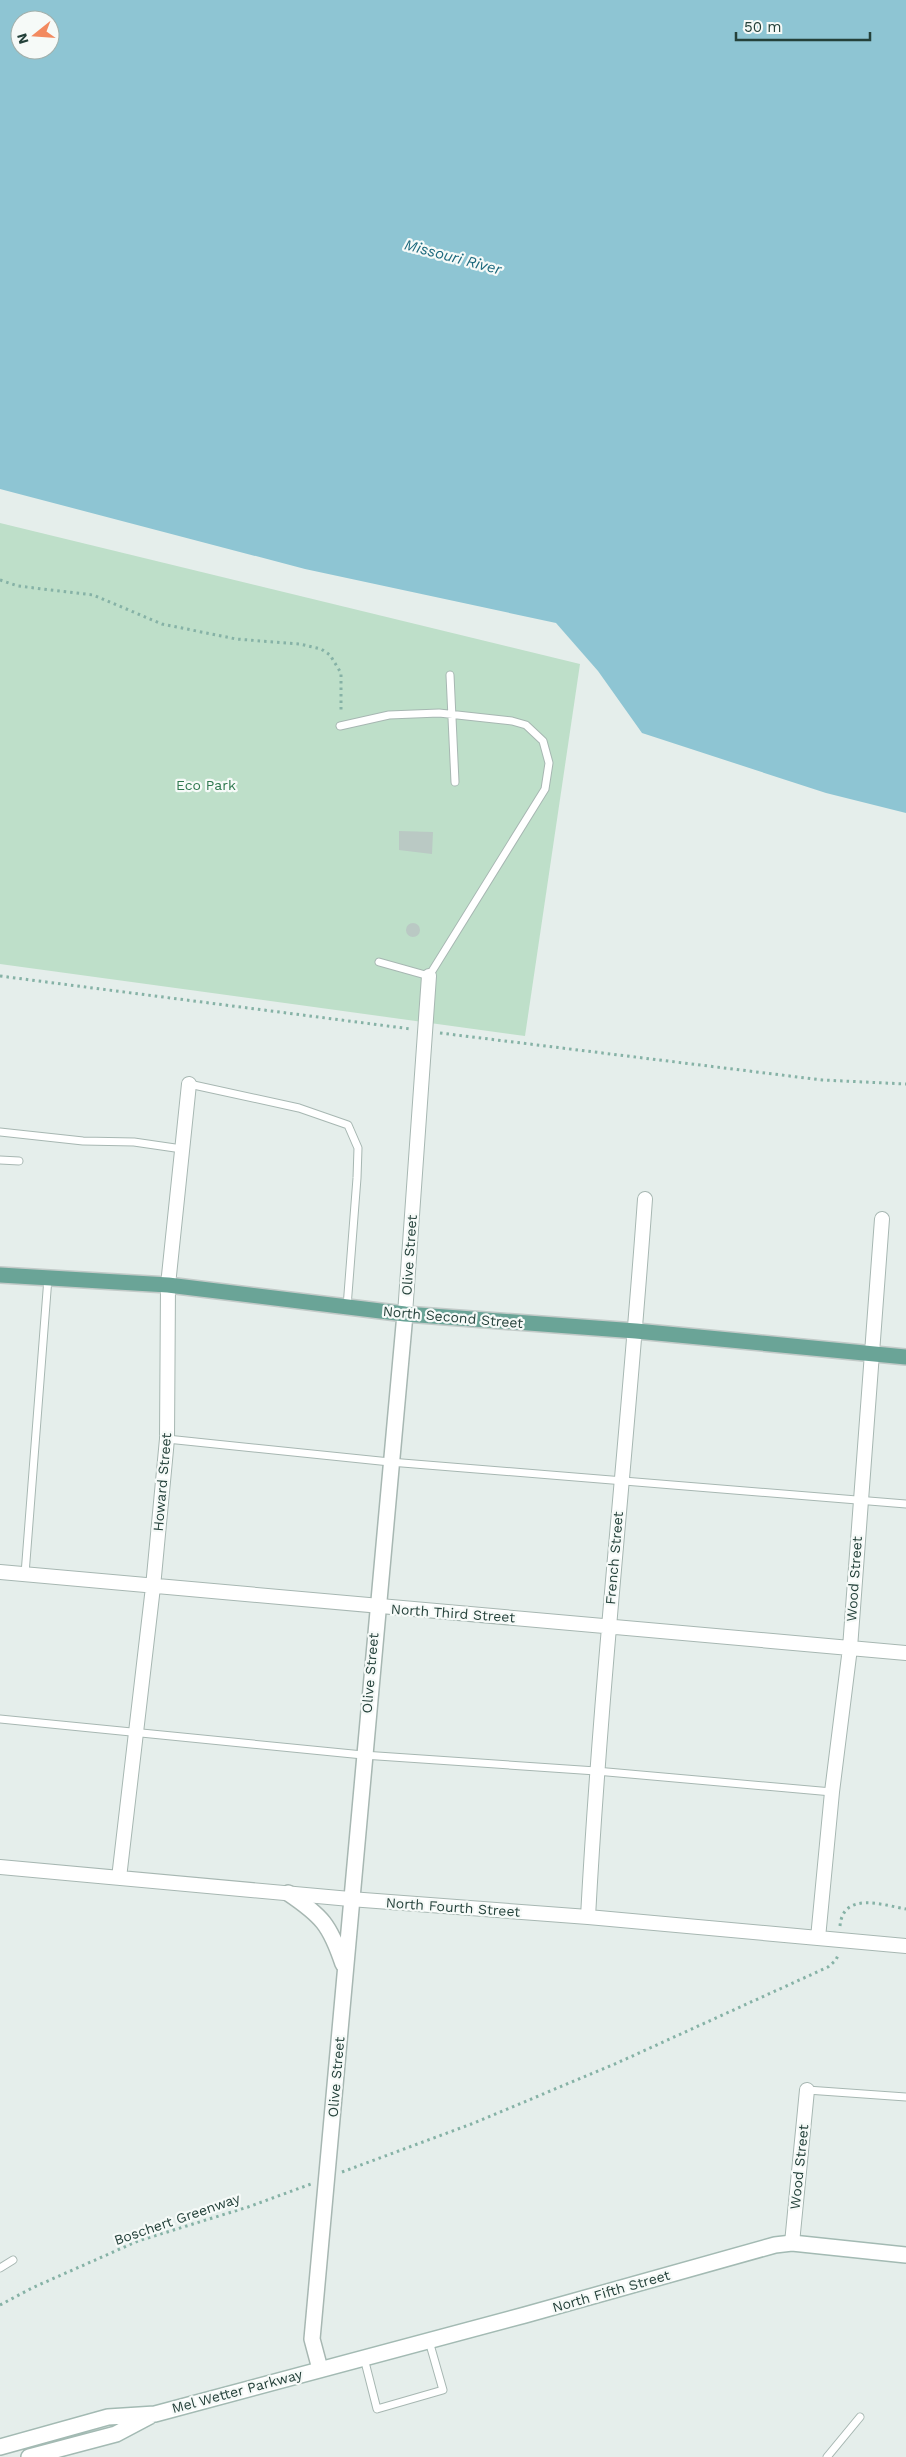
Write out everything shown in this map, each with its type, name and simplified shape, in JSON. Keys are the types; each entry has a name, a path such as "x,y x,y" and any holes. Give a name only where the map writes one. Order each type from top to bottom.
{"main road":[{"name":"North Second Street","path":"0,1275 168,1284 405,1314 636,1331 906,1357"}],"street":[{"name":"Olive Street","path":"320,2369 312,2339 346,1972 350,1899 375,1607 405,1314 429,976"},
{"name":"Howard Street","path":"119,1878 154,1587 167,1439 168,1284 189,1084"},
{"name":"French Street","path":"588,1917 596,1771 636,1331 645,1199"},
{"name":"Wood Street","path":"818,1938 832,1792 850,1648 882,1219"},
{"name":"North Third Street","path":"0,1572 906,1653"},
{"name":"North Fourth Street","path":"0,1867 906,1946"},
{"path":"288,1893 311,1909 324,1922 333,1936 346,1972"},
{"name":"Wood Street","path":"792,2243 807,2090"},
{"name":"North Fifth Street","path":"320,2369 429,2341 775,2245 792,2243 906,2255"},
{"name":"Mel Wetter Parkway","path":"29,2457 116,2434 155,2414 320,2369"},
{"name":"Mel Wetter Parkway","path":"0,2447 108,2416 155,2414"}],"lane":[{"path":"450,675 455,782"},
{"path":"340,726 389,715 451,714 512,721 526,725 543,741 549,763 545,789 429,976 379,962"},
{"path":"189,1084 299,1108 348,1125 358,1148 358,1158 347,1307"},
{"path":"0,1132 83,1141 134,1142 182,1149"},
{"path":"0,1160 19,1162"},
{"path":"25,1574 48,1278"},
{"path":"167,1439 390,1462 906,1504"},
{"path":"0,1719 363,1755 596,1771 832,1792"},
{"path":"807,2090 906,2097"},
{"path":"0,2268 13,2260"},
{"path":"364,2358 377,2409 443,2390 429,2341"},
{"path":"827,2457 860,2417"}],"path":[{"path":"0,580 18,586 93,595 162,624 236,639 300,644 321,649 330,655 341,673 340,726"},
{"path":"0,976 415,1030"},
{"path":"440,1033 822,1080 906,1084"},
{"path":"840,1924 841,1917 848,1908 862,1902 906,1909"},
{"path":"343,2172 474,2123 617,2062 828,1967 836,1960 838,1954"},
{"name":"Boschert Greenway","path":"0,2305 32,2288 138,2241 248,2208 309,2185"}],"green space":[{"name":"Eco Park","path":"0,523 580,664 525,1036 0,964"}],"water":[{"name":"Missouri River","path":"0,0 906,0 906,813 826,793 642,733 598,671 556,623 305,569 0,489"}],"building":[{"path":"399,831 433,832 432,854 399,850"},
{"path":"410,923 416,923 420,930 416,937 410,937 406,933 406,927"}]}
